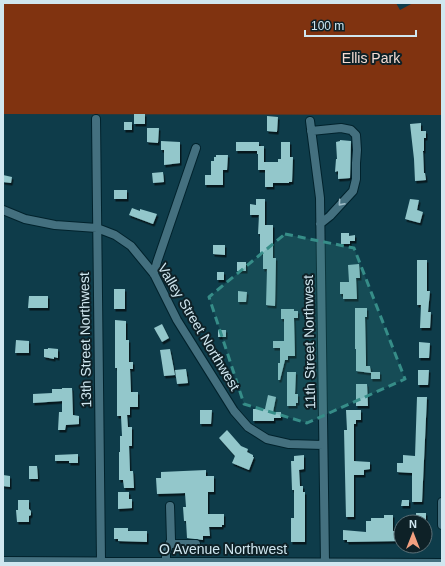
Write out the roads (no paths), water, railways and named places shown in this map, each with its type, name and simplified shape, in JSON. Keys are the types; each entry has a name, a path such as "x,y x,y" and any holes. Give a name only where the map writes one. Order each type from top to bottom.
{"street":[{"name":"13th Street Northwest","path":"96,119 101,561"},
{"name":"11th Street Northwest","path":"310,121 320,198 325,562"},
{"path":"311,131 341,128 351,130 356,135 356,179 353,191 330,216 320,224"},
{"path":"154,274 196,148"},
{"name":"Valley Street Northwest","path":"3,210 25,219 55,225 97,228 115,235 131,246 154,274 177,320 234,411 248,427 267,439 289,444 324,445"},
{"path":"442,502 442,525"},
{"path":"166,561 166,553 170,544 170,506"},
{"path":"170,544 196,544"},
{"name":"O Avenue Northwest","path":"3,561 442,562"}],"park label":[{"name":"Ellis Park","path":"371,58"}]}
